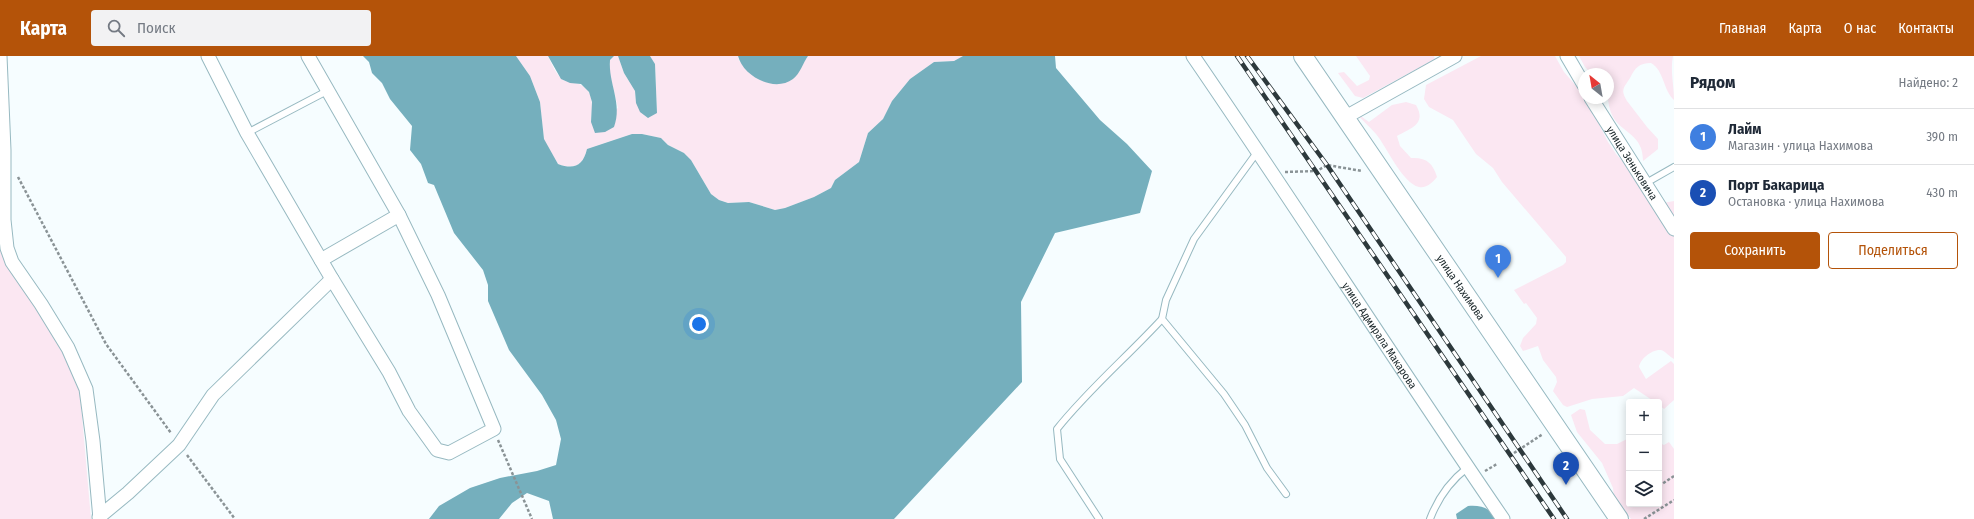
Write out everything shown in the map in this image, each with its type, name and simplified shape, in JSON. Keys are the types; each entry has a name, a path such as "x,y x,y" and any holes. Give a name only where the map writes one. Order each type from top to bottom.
{"main road":[{"name":"улица Нахимова","path":"1303,56 1619,519"}],"street":[{"path":"0,56 4,150 4,220 7,248 12,262 41,304 68,348 86,389 93,441 99,518"},
{"path":"208,56 247,133 332,279 389,372 409,411 436,450 449,453 494,429 438,295 399,215 308,56"},
{"name":"улица Адмирала Макарова","path":"1193,56 1273,172 1503,519"},
{"path":"1344,118 1455,56"},
{"path":"1566,56 1578,75"},
{"name":"улица Зеньковича","path":"1596,104 1674,228"},
{"path":"321,260 399,215"},
{"path":"99,518 179,445 213,395 332,279"}],"lane":[{"path":"247,133 327,91"},
{"path":"1099,519 1060,459 1057,429 1080,401 1129,355 1162,319 1166,300 1194,239 1258,151"},
{"path":"1646,183 1674,167"},
{"path":"1162,319 1233,406 1246,425 1267,468 1286,494"},
{"path":"1430,519 1438,499 1457,476 1468,468"}],"path":[{"path":"1273,172 1317,171 1327,165 1367,172"},
{"path":"15,171 106,344 235,519"},
{"path":"494,429 532,519"},
{"path":"1514,453 1532,443"},
{"path":"1486,471 1497,464"},
{"path":"1662,484 1674,476"},
{"path":"1644,519 1674,500"}],"shaded area":[{"path":"516,56 548,56 554,69 563,80 579,84 585,88 589,92 592,101 591,122 618,108 609,70 610,60 614,56 618,56 624,73 635,91 636,103 657,113 655,64 650,56 738,56 739,61 793,79 808,56 963,56 954,61 934,62 910,79 892,101 883,119 868,133 859,162 835,180 831,188 814,197 785,208 775,210 749,202 728,203 719,200 711,194 691,160 684,153 668,145 661,138 642,134 632,134 587,149 583,159 577,165 569,167 558,164 544,140 540,102 530,76"},
{"path":"1356,56 1434,56 1435,59 1363,98 1355,96 1338,73 1344,72 1357,86 1369,80 1370,76"},
{"path":"1481,56 1555,56 1564,72 1578,88 1578,104 1589,104 1608,142 1626,165 1644,195 1649,201 1663,203 1674,201 1674,359 1663,351 1658,350 1647,355 1639,367 1646,379 1671,361 1674,364 1674,400 1664,409 1662,407 1662,399 1650,399 1634,388 1623,396 1592,399 1567,407 1563,405 1553,391 1557,382 1556,377 1543,360 1538,346 1523,351 1520,346 1523,338 1536,324 1537,318 1514,290 1563,265 1566,262 1566,257 1502,182 1493,168 1476,154 1453,120 1429,107 1424,99 1426,85"},
{"path":"1579,56 1673,56 1672,72 1674,100 1670,96 1659,70 1651,63 1640,65 1634,71 1623,91 1627,101 1658,139 1658,149 1643,161 1640,145 1632,135 1617,123 1609,107 1609,104 1614,104 1614,68 1585,67"},
{"path":"1406,102 1416,105 1419,111 1419,121 1412,128 1397,136 1400,146 1411,158 1425,160 1433,168 1437,177 1424,187 1419,187 1407,179 1395,164 1376,134 1355,112 1369,122 1392,105"},
{"path":"0,244 8,265 66,353 80,393 91,519 0,519"},
{"path":"1580,409 1585,410 1590,430 1605,444 1617,444 1626,440 1626,507 1662,507 1662,444 1664,445 1669,442 1674,449 1674,519 1631,519 1614,497 1613,488 1602,463 1577,432 1571,415"}],"water":[{"path":"363,56 516,56 530,76 540,102 544,139 558,164 569,167 577,165 583,159 587,149 632,134 642,134 661,138 668,145 684,153 691,160 711,194 719,200 728,203 749,202 775,210 785,208 814,197 831,188 835,180 859,162 868,133 883,119 892,101 910,79 934,62 954,61 963,56 1055,56 1056,68 1100,120 1127,144 1152,171 1140,213 1055,233 1021,302 1022,382 894,519 553,519 549,501 527,493 512,503 499,519 429,519 439,506 470,488 500,478 537,471 556,465 561,439 556,420 542,395 509,350 488,301 488,285 483,270 454,233 434,185 428,183 421,164 410,150 412,126 390,99 382,83 372,73 369,62"},
{"path":"548,56 614,56 610,60 610,69 617,110 614,127 605,132 595,133 591,122 592,102 589,92 581,84 570,83 561,79"},
{"path":"618,56 650,56 655,64 657,113 648,118 640,112 636,103 635,91 624,73"},
{"path":"738,56 808,56 800,71 793,79 785,83 777,84 760,80 753,76 746,70"},
{"path":"1468,506 1485,508 1498,519 1457,519 1456,514"}],"railway":[{"path":"1237,56 1554,519"},
{"path":"1247,56 1327,165 1567,519"}],"place":[{"name":"Лайм","path":"1498,278"},
{"name":"Порт Бакарица","path":"1566,485"}]}
